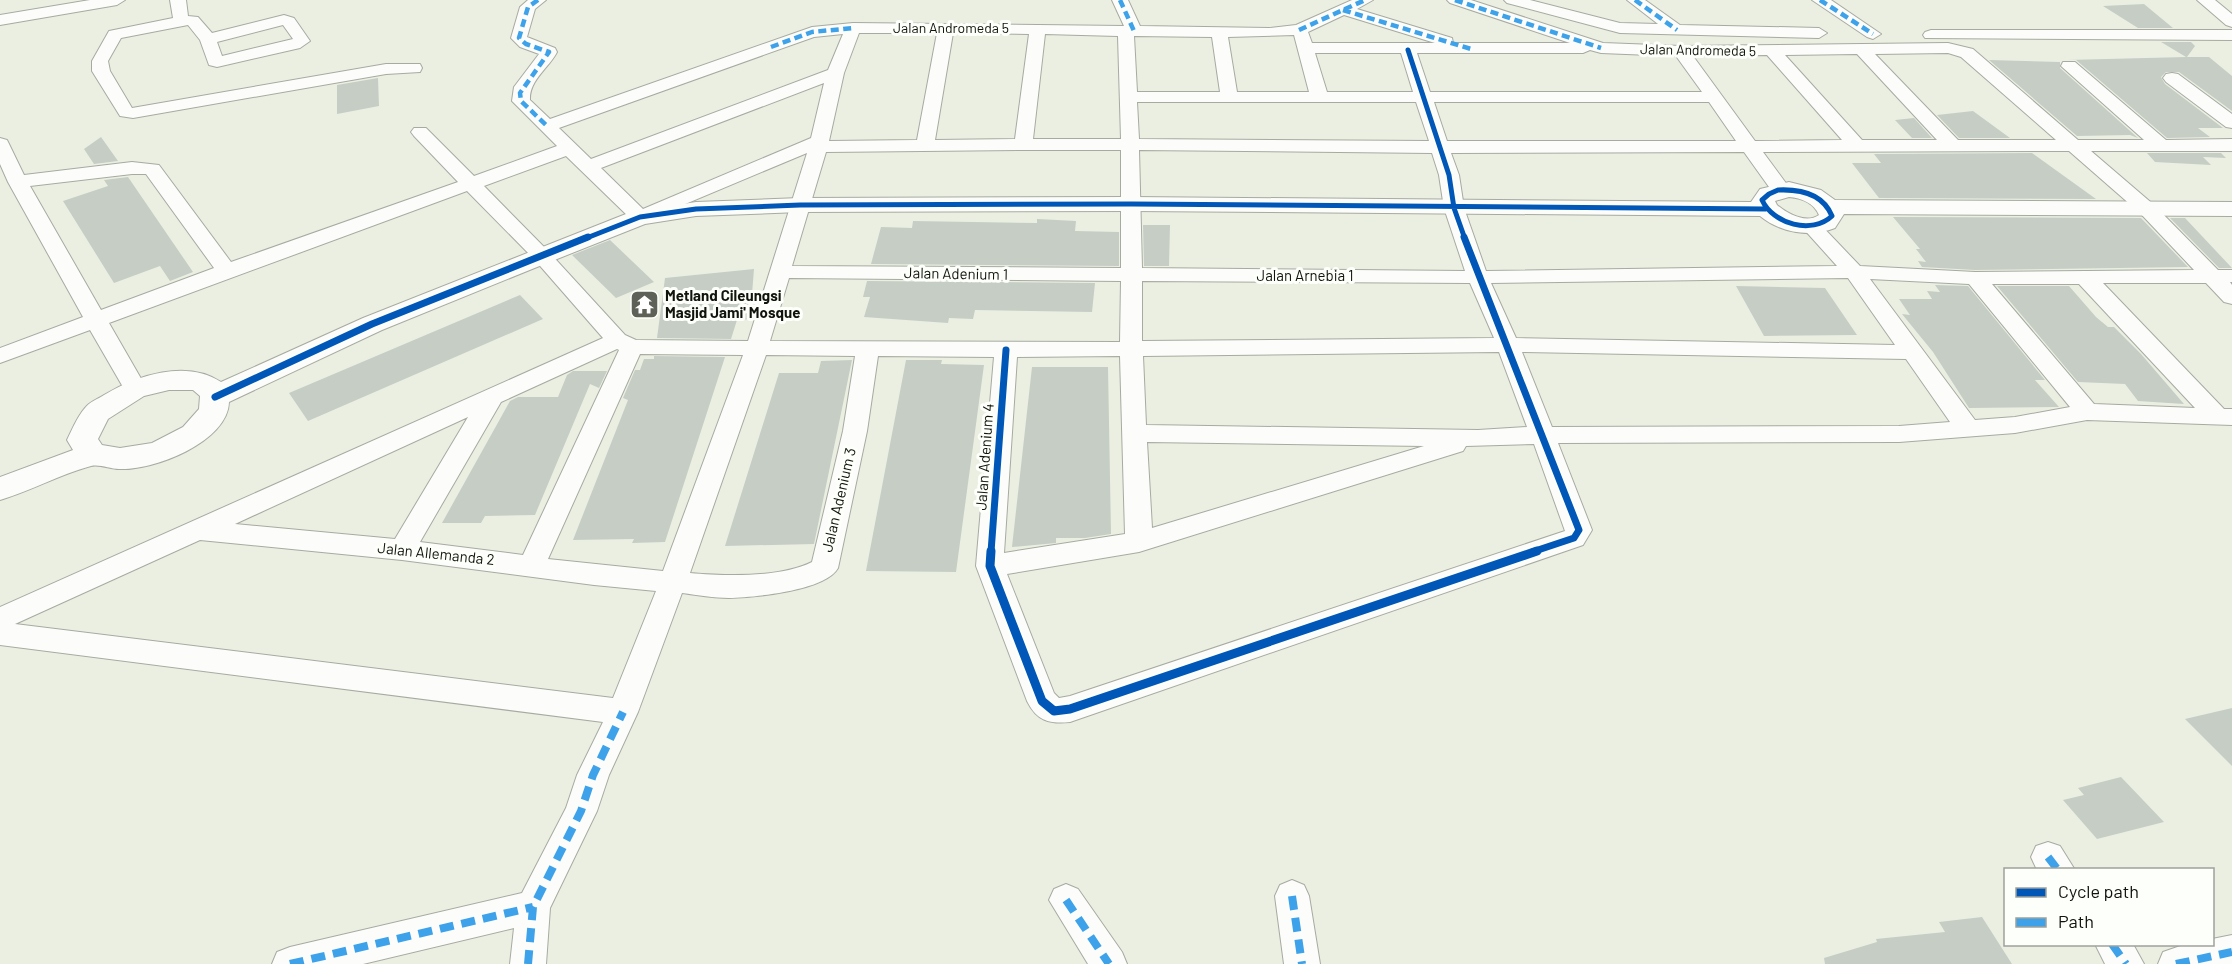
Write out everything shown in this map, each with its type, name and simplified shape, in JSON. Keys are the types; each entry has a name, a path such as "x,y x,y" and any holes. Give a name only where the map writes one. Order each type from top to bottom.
{"street":[{"path":"0,20 117,0"},
{"path":"178,0 181,21"},
{"path":"538,0 528,7 519,38 526,44 549,52 520,93 521,101 640,217"},
{"path":"1119,0 1130,31 1131,348 1139,542"},
{"name":"Jalan Andromeda 5","path":"548,126 812,32 853,28 1219,32 1299,30 1365,0"},
{"name":"Jalan Andromeda 5","path":"1455,0 1601,48 1681,51 1948,48 1967,53 2073,146"},
{"path":"1511,0 1608,26 1677,30 1873,34 2232,35"},
{"path":"1635,0 1677,30"},
{"path":"1820,0 1873,34"},
{"path":"2205,0 2232,22"},
{"path":"1343,10 1471,49"},
{"path":"208,39 285,20 302,41 294,45 217,62 208,39 192,20 181,21 115,34 100,61 102,71 126,112 133,113 386,69 414,68"},
{"path":"528,964 533,907 581,811 593,775 618,722 672,582 757,348 819,144 835,72 853,28"},
{"path":"925,146 946,28"},
{"path":"1023,144 1038,29"},
{"path":"1299,30 1320,98"},
{"path":"1219,32 1229,96"},
{"path":"1306,48 1408,50 1601,48"},
{"path":"1861,49 1953,146"},
{"path":"1408,50 1449,175 1454,208 1478,277 1508,345 1579,530 1574,538 1070,709 1054,711 1042,701 990,566 1139,542 1478,438"},
{"path":"1772,50 1857,146"},
{"path":"1681,51 1750,146 1785,221 1811,225 1830,220 1832,216 1829,207"},
{"path":"2069,66 2162,146"},
{"path":"590,166 835,72"},
{"path":"2172,78 2232,123"},
{"path":"1130,97 1714,97"},
{"path":"420,132 625,344"},
{"path":"0,144 11,180 135,389"},
{"path":"215,397 294,357 819,144 1440,147 2232,146"},
{"path":"2073,146 2222,276 2232,297"},
{"path":"0,356 227,271 570,148"},
{"path":"11,180 132,168 152,169 227,271"},
{"path":"640,217 696,209 800,204 1132,204 1454,208 1773,199 1809,194 1829,207 2232,208"},
{"path":"1811,225 1854,272 1967,427"},
{"name":"Jalan Adenium 1","path":"780,272 1132,276"},
{"name":"Jalan Arnebia 1","path":"1132,276 1478,277 1854,272 1975,278 2222,276"},
{"path":"1975,278 2087,412"},
{"path":"2086,278 2225,417"},
{"path":"532,565 625,344"},
{"path":"0,620 491,398 625,344 867,350 1508,345 1911,352"},
{"name":"Jalan Adenium 3","path":"672,582 728,587 804,578 824,568 855,431 867,350"},
{"name":"Jalan Adenium 4","path":"990,566 1006,350"},
{"path":"0,470 87,447 120,459 159,452 194,434 214,411 215,392 199,381 169,381 135,389 96,413 87,447 0,489"},
{"path":"402,550 491,398"},
{"path":"1133,433 1478,438 1542,435 1899,434 2015,425 2087,412 2225,417"},
{"name":"Jalan Allemanda 2","path":"200,530 402,550 532,565 594,575 672,582"},
{"path":"0,634 618,722"},
{"path":"1292,896 1302,964"},
{"path":"1066,900 1109,964"},
{"path":"290,964 533,907"},
{"path":"2113,946 2126,964"},
{"path":"2176,964 2232,952"}],"building":[{"path":"2144,4 2173,28 2138,28 2103,6"},
{"path":"2161,42 2191,42 2195,46 2187,57 2209,57 2232,76 2232,111 2179,72 2166,72 2161,77 2165,84 2223,128 2198,128 2210,137 2167,138 2076,60 2067,60 2186,57"},
{"path":"1989,60 2060,62 2060,68 2138,138 2130,135 2077,136"},
{"path":"378,78 379,106 337,114 337,85"},
{"path":"1973,111 2010,138 1959,138 1937,115"},
{"path":"1914,118 1932,138 1912,138 1895,120"},
{"path":"101,137 118,161 94,164 84,149"},
{"path":"2032,153 2096,199 1879,198 1852,163 1881,163 1874,154"},
{"path":"2147,153 2221,153 2226,158 2203,157 2211,165 2155,162"},
{"path":"128,177 193,272 170,281 160,266 114,283 63,201 108,186 104,180"},
{"path":"1893,217 2141,218 2188,267 1975,270 1922,267 1918,261 1926,262 1916,249 1920,249"},
{"path":"2170,218 2185,218 2232,268 2219,268"},
{"path":"1037,219 1076,221 1075,231 1119,232 1119,266 871,264 881,227 912,228 913,221 1037,223"},
{"path":"1143,225 1170,225 1169,266 1144,266"},
{"path":"610,240 654,282 616,298 572,255"},
{"path":"754,269 750,319 737,320 731,339 657,338 665,278"},
{"path":"867,281 1095,283 1092,312 975,310 973,319 949,318 948,323 864,317 870,297 863,297"},
{"path":"1935,285 1968,286 2045,380 2035,380 2059,407 1969,408 1933,352 1902,314 1910,315 1899,299 1932,299 1927,291 1940,292"},
{"path":"1736,286 1825,288 1857,335 1764,336"},
{"path":"1997,286 2069,286 2096,317 2108,327 2114,327 2141,354 2184,404 2138,401 2125,384 2078,382"},
{"path":"520,295 543,319 308,421 289,393"},
{"path":"654,356 725,357 665,542 632,543 634,539 573,540 628,400 623,398 635,370 640,370 644,359 654,359"},
{"path":"852,360 814,544 725,546 779,373 818,373 821,361"},
{"path":"906,360 942,360 941,364 984,365 956,572 866,571"},
{"path":"1032,367 1108,367 1111,534 1085,538 1056,538 1056,543 1012,547"},
{"path":"573,371 607,371 599,388 590,384 535,515 485,516 481,523 442,523 510,401 518,397 558,397 567,375"},
{"path":"2232,708 2232,766 2185,719"},
{"path":"2121,777 2164,822 2097,839 2063,800 2084,795 2078,788"},
{"path":"1982,917 2012,964 1825,964 1824,958 1877,942 1876,939 1945,932 1939,922"}],"marked path":[{"path":"538,0 528,7 519,38 526,44 549,52 520,93 521,101 547,126"},
{"path":"1120,0 1134,31"},
{"path":"1299,30 1365,0"},
{"path":"1455,0 1601,48"},
{"path":"1635,0 1677,30"},
{"path":"1820,0 1873,34"},
{"path":"1343,10 1471,49"},
{"path":"771,47 812,32 853,28"},
{"path":"528,964 533,907 581,811 593,775 623,712"},
{"path":"2048,857 2056,868"},
{"path":"1292,896 1302,964"},
{"path":"1066,900 1109,964"},
{"path":"290,964 533,907"},
{"path":"2113,946 2126,964"},
{"path":"2176,964 2232,952"}],"cycle path":[{"path":"1006,350 990,566 1042,701 1054,711 1070,709 1574,538 1579,530 1508,345 1478,277 1454,208 1449,175 1408,50"},
{"path":"215,397 372,324 640,217 696,209 800,205 1132,204 1766,209 1780,219 1809,226 1818,226 1832,216 1822,200 1801,191 1778,190 1769,194 1762,200 1766,209"}],"place":[{"name":"Metland Cileungsi Masjid Jami' Mosque","path":"644,305"}]}
